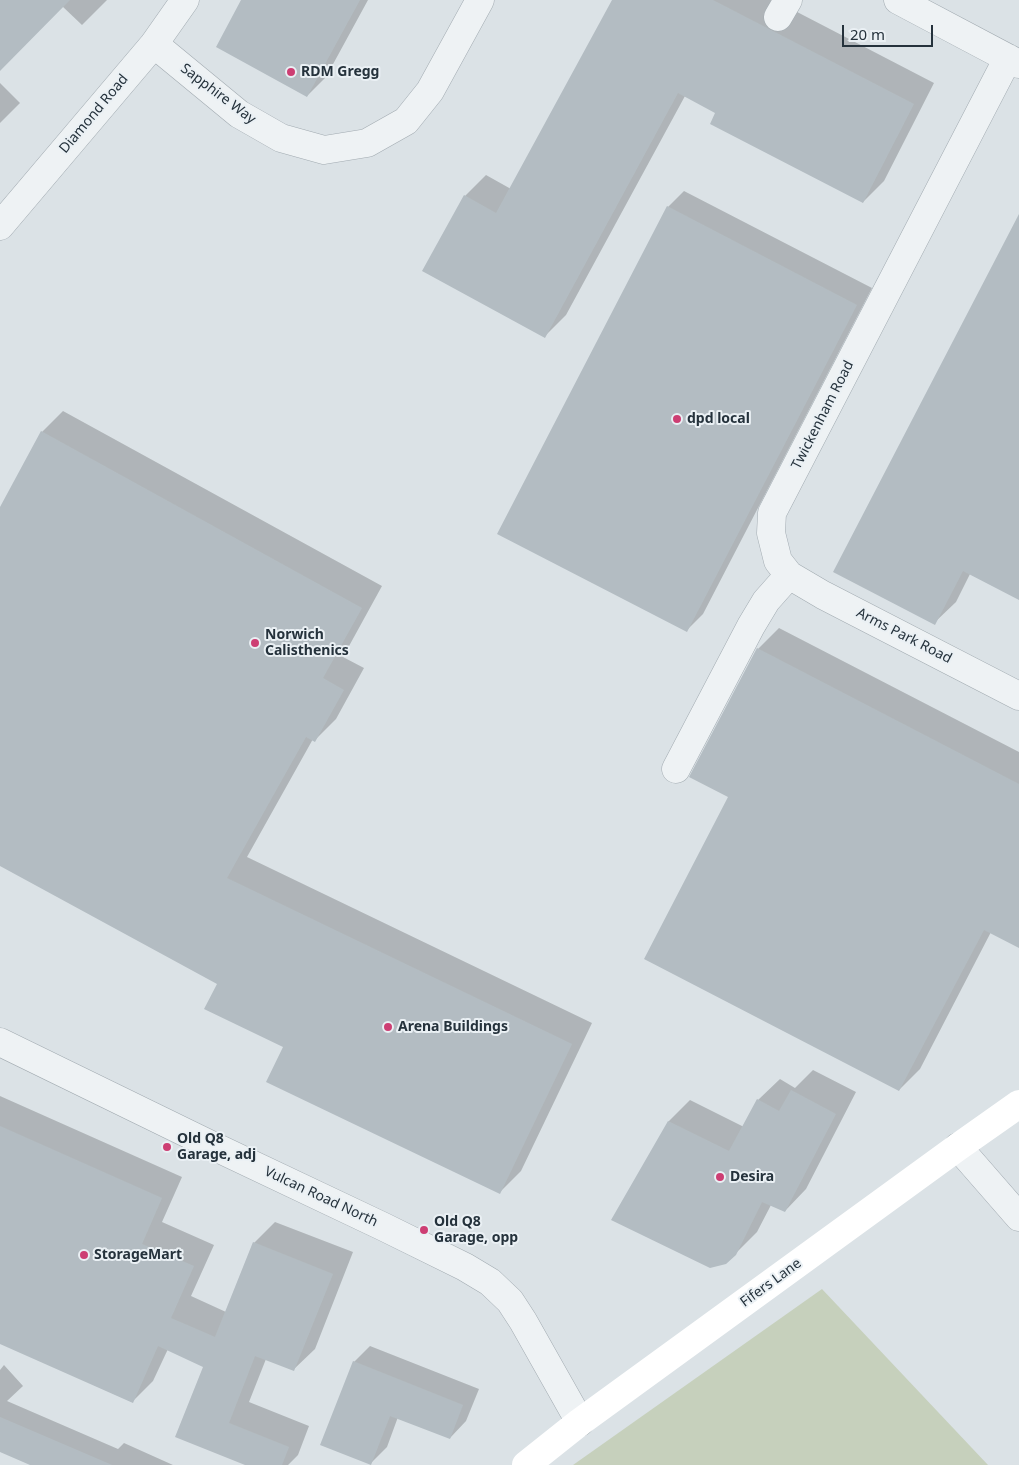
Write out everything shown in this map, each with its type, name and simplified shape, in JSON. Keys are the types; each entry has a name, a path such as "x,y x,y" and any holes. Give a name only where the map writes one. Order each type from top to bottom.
{"street":[{"name":"Diamond Road","path":"0,226 154,44 185,0"},
{"name":"Sapphire Way","path":"154,44 239,114 281,138 324,150 367,143 406,121 430,92 480,0"},
{"path":"898,0 1013,61"},
{"name":"Twickenham Road","path":"789,575 778,561 771,533 772,513 1013,61"},
{"path":"676,769 751,626 766,601 789,575"},
{"name":"Arms Park Road","path":"789,575 822,595 1019,696"},
{"name":"Vulcan Road North","path":"0,1042 384,1227 465,1267 490,1282 510,1301 523,1321 580,1422"},
{"name":"Fifers Lane","path":"526,1465 580,1422 1019,1104"},
{"path":"958,1147 1019,1218"}],"green space":[{"path":"822,1289 988,1465 573,1465"}],"building":[{"path":"0,0 70,0 0,71"},
{"name":"RDM Gregg","path":"241,0 360,0 307,97 216,47"},
{"path":"612,0 713,0 914,104 863,203 710,124 715,113 678,93 545,338 422,271 464,195 496,213"},
{"name":"dpd local","path":"667,206 857,305 687,632 497,534"},
{"path":"1019,214 1019,600 963,571 935,625 833,572"},
{"path":"41,431 362,608 323,678 344,690 315,742 306,737 227,878 572,1044 500,1194 266,1082 283,1047 204,1009 217,984 0,866 0,507"},
{"path":"757,648 1019,784 1019,948 984,930 899,1091 644,959 728,797 689,777"},
{"name":"Desira","path":"791,1090 836,1114 785,1212 762,1202 736,1255 726,1264 710,1268 611,1220 668,1121 729,1151 757,1099 779,1111"},
{"name":"StorageMart","path":"0,1126 162,1198 142,1244 194,1266 171,1318 215,1337 253,1242 333,1274 294,1371 255,1356 229,1423 289,1447 282,1465 245,1465 175,1437 203,1367 158,1346 133,1403 0,1344"},
{"path":"353,1361 463,1405 450,1439 390,1416 371,1465 320,1445"},
{"path":"0,1417 112,1465 30,1465 0,1452"}],"place":[{"name":"RDM Gregg","path":"291,72"},
{"name":"dpd local","path":"677,419"},
{"name":"Norwich Calisthenics","path":"255,643"},
{"name":"Arena Buildings","path":"388,1027"},
{"name":"Old Q8 Garage, adj","path":"167,1147"},
{"name":"Desira","path":"720,1177"},
{"name":"Old Q8 Garage, opp","path":"424,1230"},
{"name":"StorageMart","path":"84,1255"}]}
